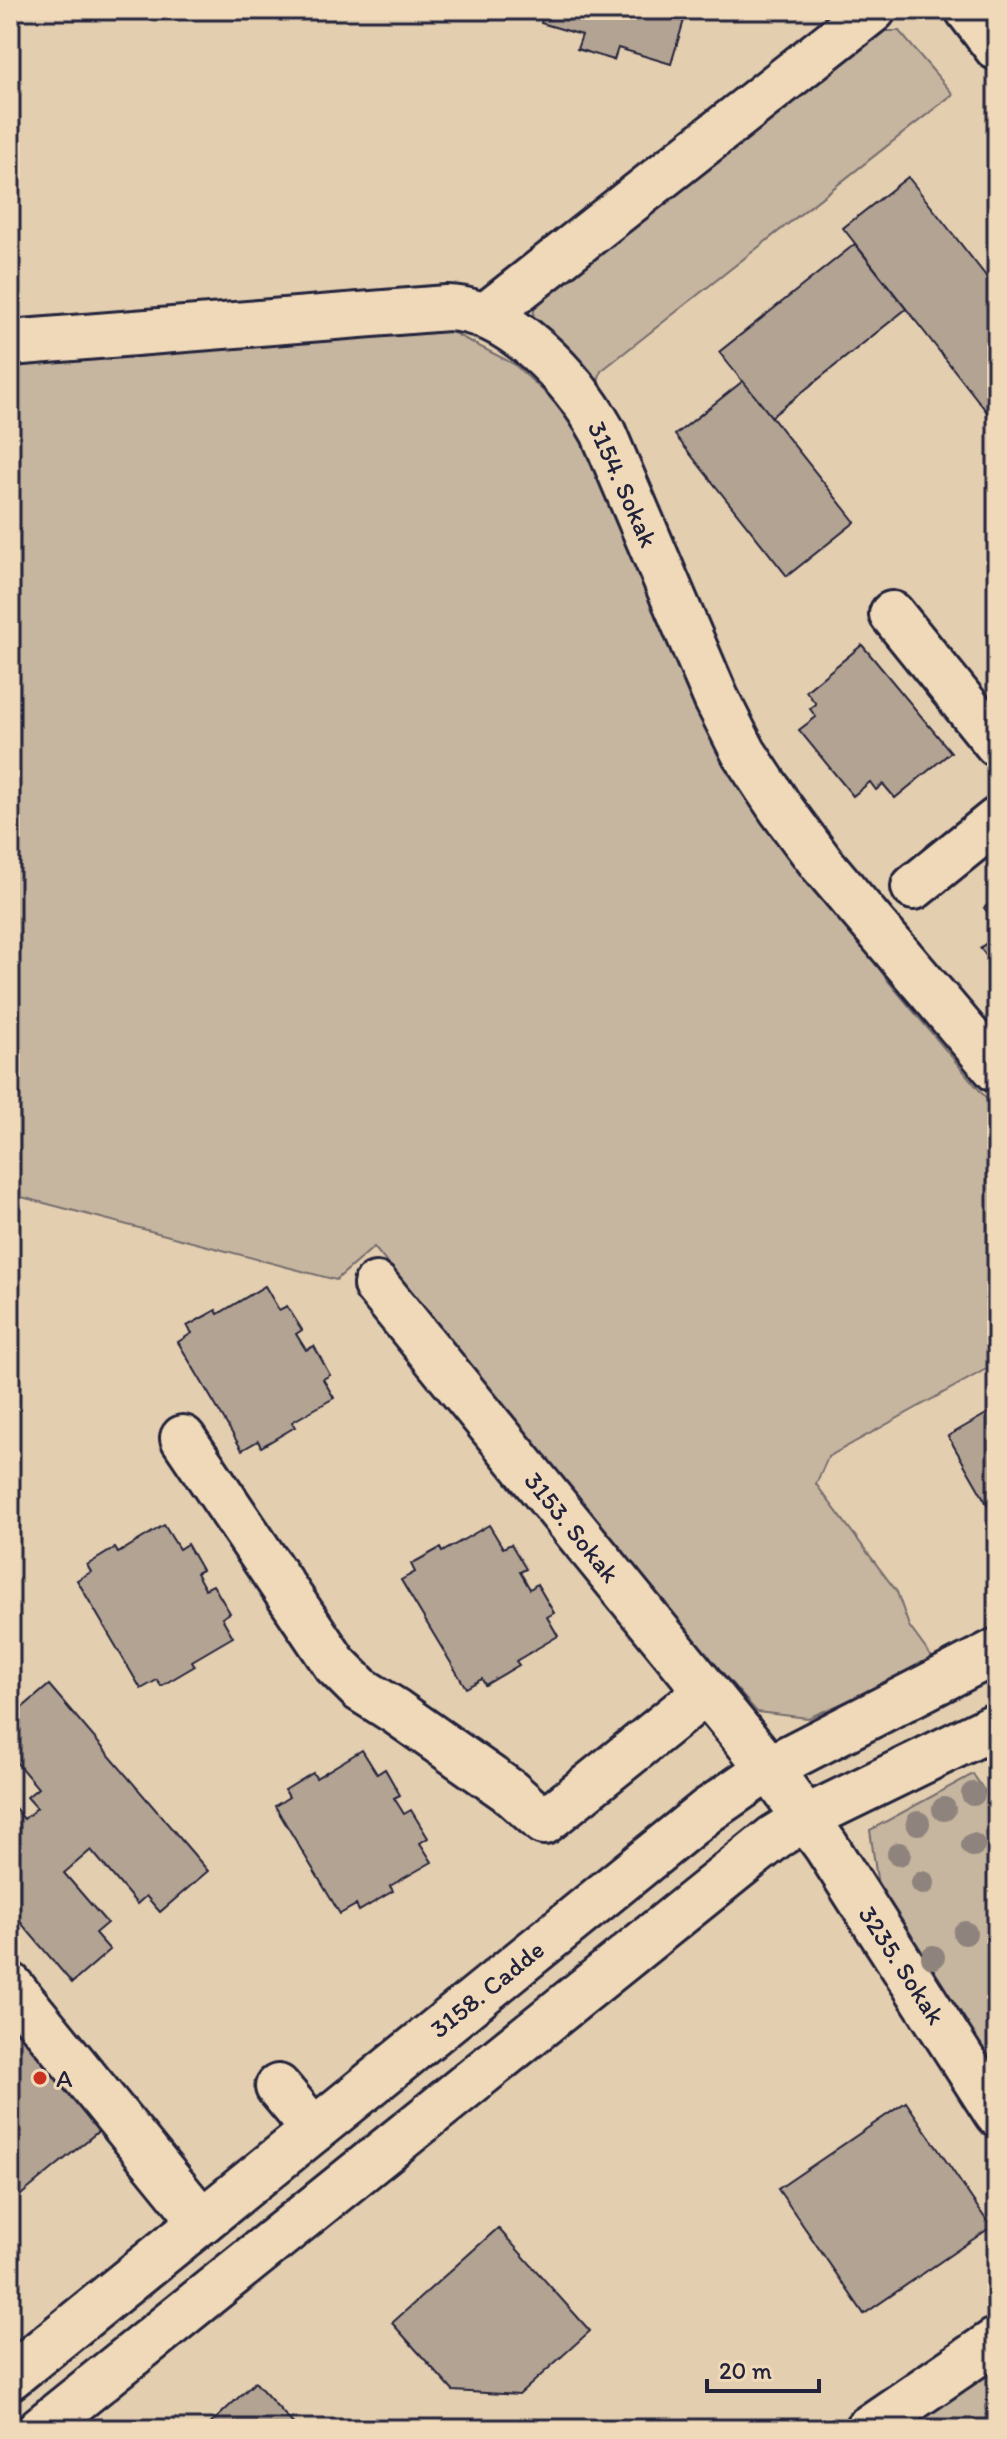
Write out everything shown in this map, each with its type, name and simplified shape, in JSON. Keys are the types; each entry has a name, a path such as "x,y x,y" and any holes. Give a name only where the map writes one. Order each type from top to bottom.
{"street":[{"path":"485,316 873,10"},
{"name":"3154. Sokak","path":"10,343 447,308 461,308 485,316 528,343 578,392 603,432 716,698 744,753 822,864 997,1070"},
{"path":"892,614 997,744"},
{"path":"914,887 997,820"},
{"name":"3153. Sokak","path":"376,1285 769,1768"},
{"path":"183,1438 335,1664 360,1689 509,1791 544,1822 706,1692"},
{"name":"3158. Cadde","path":"10,2377 707,1811 769,1768 997,1651"},
{"path":"40,2429 743,1861 806,1818 992,1738"},
{"name":"3235. Sokak","path":"769,1768 806,1818 997,2114"},
{"path":"10,1985 202,2221"},
{"path":"278,2087 314,2130"},
{"path":"867,2429 997,2340"}],"shaded area":[{"path":"883,31 899,31 953,94 601,371 595,391 533,317 536,299 846,51"},
{"path":"444,328 514,364 566,412 604,468 732,766 888,981 997,1111 997,1363 828,1457 816,1484 897,1592 909,1626 936,1663 808,1718 757,1712 665,1608 374,1247 336,1280 10,1194 10,365"},
{"path":"973,1774 997,1809 997,2096 880,1900 870,1830"},
{"path":"997,2358 997,2429 897,2429"}],"building":[{"path":"545,10 687,10 671,64 618,48 614,60 577,49 582,35 541,23"},
{"path":"908,177 997,290 997,419 994,421 843,228"},
{"path":"855,244 906,309 771,417 719,352"},
{"path":"743,381 855,522 787,576 675,435"},
{"path":"862,645 951,752 895,798 883,784 876,790 870,782 853,796 799,730 816,717 810,709 816,704 806,691"},
{"path":"997,897 997,935 990,927 996,923 984,908"},
{"path":"997,935 997,969 980,948"},
{"path":"265,1286 279,1310 287,1306 302,1330 296,1334 306,1350 314,1346 330,1375 323,1379 334,1398 292,1422 295,1427 261,1447 258,1441 242,1450 178,1342 192,1333 187,1326 216,1310 218,1314"},
{"path":"997,1408 997,1508 991,1511 948,1436"},
{"path":"164,1525 179,1549 187,1544 202,1570 196,1573 205,1589 213,1585 230,1613 222,1618 233,1637 192,1661 195,1666 161,1686 157,1680 141,1689 77,1580 91,1572 87,1565 115,1548 118,1553"},
{"path":"489,1525 503,1548 511,1544 526,1569 520,1572 530,1589 537,1584 554,1613 547,1617 558,1636 516,1661 519,1665 485,1685 482,1679 466,1688 401,1580 415,1572 411,1564 440,1548 442,1552"},
{"path":"49,1685 208,1871 160,1912 146,1896 137,1904 91,1850 64,1873 107,1923 95,1933 110,1950 72,1983 10,1910 10,1812 15,1808 24,1819 37,1808 27,1797 38,1788 10,1755 10,1744 15,1739 10,1733 10,1718"},
{"path":"362,1750 377,1774 385,1769 400,1795 394,1798 404,1814 411,1810 428,1838 420,1843 432,1862 390,1886 393,1891 359,1911 356,1905 340,1914 275,1806 289,1797 285,1790 313,1773 316,1778"},
{"name":"A","path":"23,2022 107,2124 10,2204 10,2033"},
{"path":"906,2102 991,2227 864,2314 778,2189"},
{"path":"498,2228 590,2331 519,2395 453,2391 392,2323"},
{"path":"255,2382 298,2429 205,2429"}],"place":[{"name":"A","path":"40,2078"}]}
